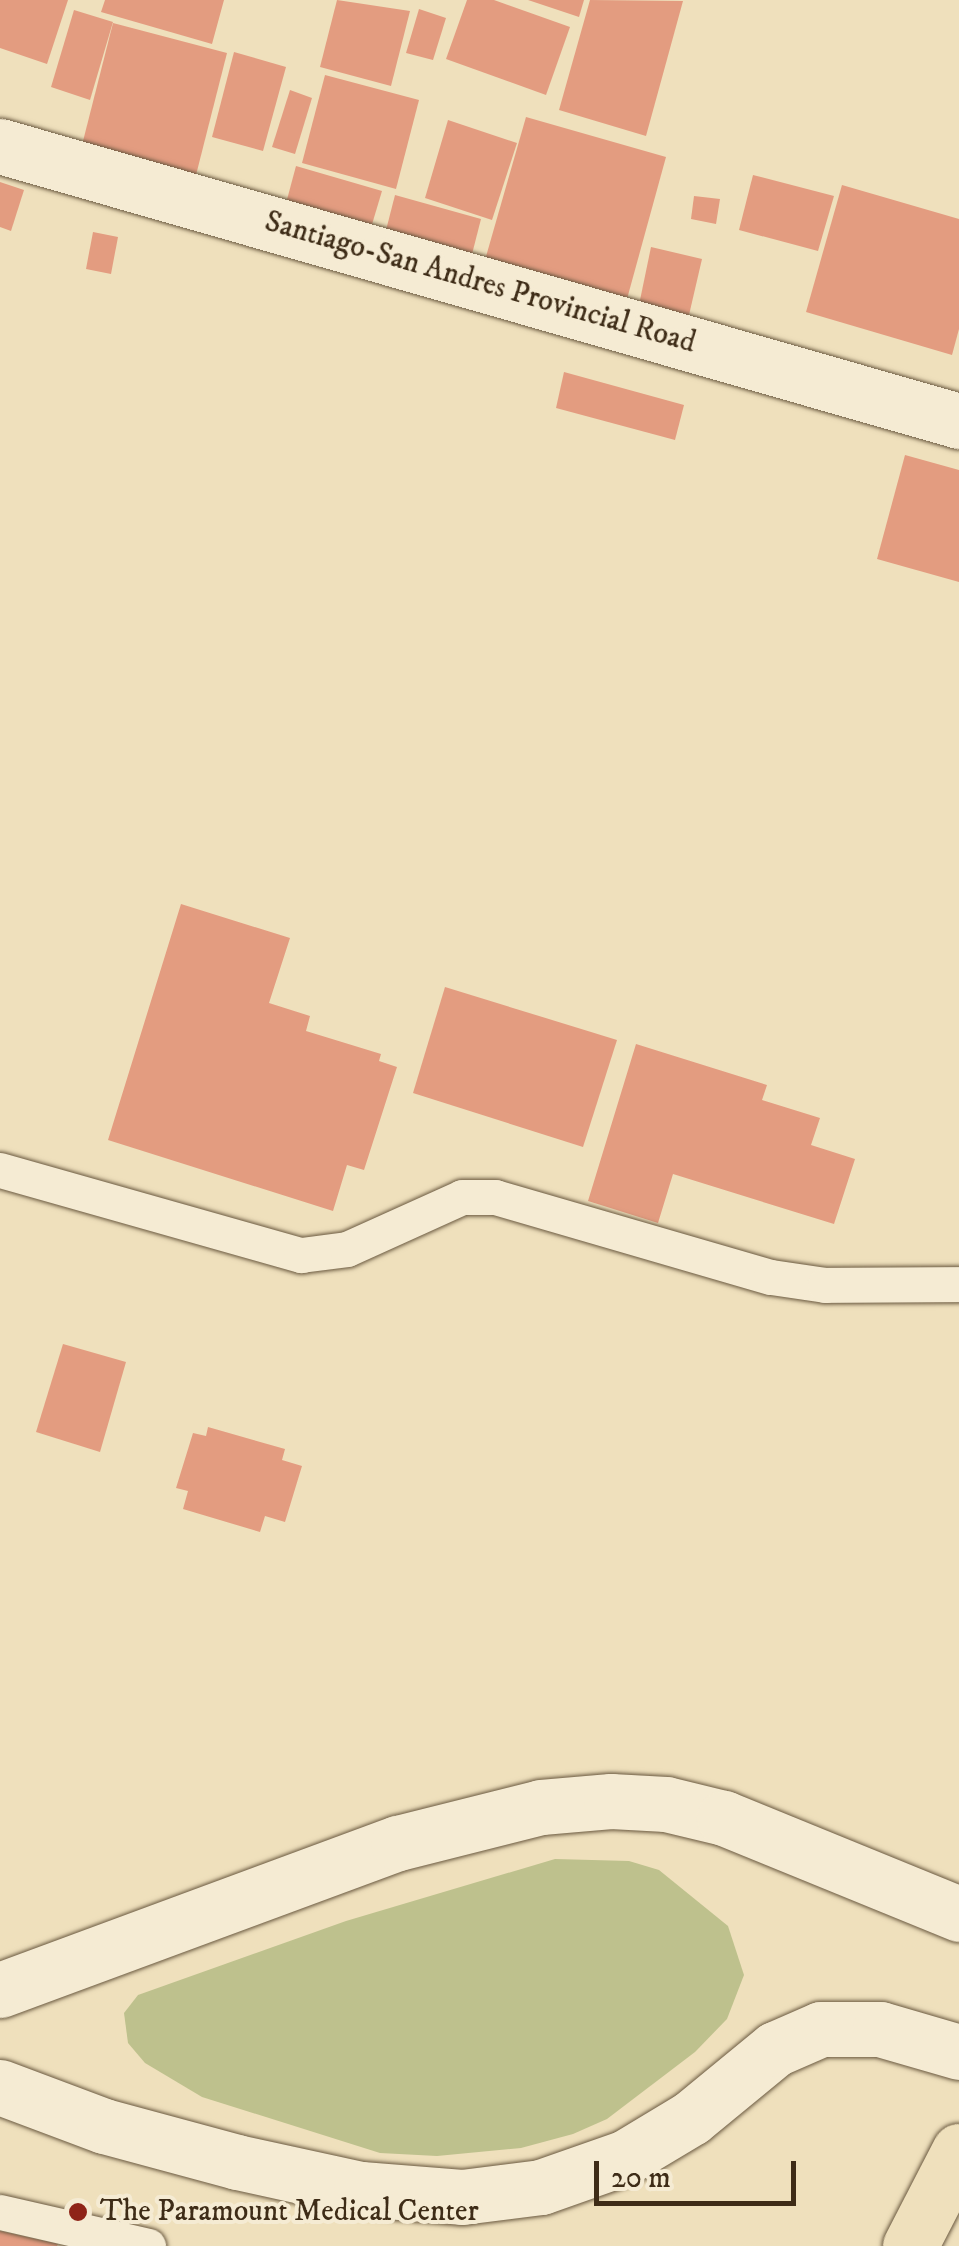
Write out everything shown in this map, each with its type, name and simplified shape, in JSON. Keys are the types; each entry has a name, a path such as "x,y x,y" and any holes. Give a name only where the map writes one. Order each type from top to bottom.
{"highway":[{"path":"910,2246 959,2150"}],"street":[{"name":"Santiago-San Andres Provincial Road","path":"0,146 959,422"},
{"path":"0,1990 398,1842 541,1807 611,1800 666,1804 724,1818 959,1914"},
{"path":"0,2087 104,2126 237,2162 361,2189 462,2197 541,2187 626,2157 691,2118 775,2049 821,2029 880,2030 959,2052"}],"lane":[{"path":"0,1170 301,1255 347,1249 462,1197 496,1197 771,1277 825,1285 959,1284"},
{"path":"0,2212 148,2246"}],"green space":[{"path":"555,1859 629,1861 659,1870 728,1926 744,1975 727,2019 695,2052 607,2119 573,2134 521,2148 437,2156 380,2153 202,2097 145,2063 128,2043 124,2013 138,1995 346,1921"}],"building":[{"path":"0,0 68,0 47,64 0,48"},
{"path":"105,0 224,0 212,44 101,12"},
{"path":"337,0 410,11 391,86 320,67"},
{"path":"467,0 494,0 570,27 546,95 446,59"},
{"path":"528,0 584,0 579,17"},
{"path":"590,0 683,1 646,136 559,110"},
{"path":"419,9 446,18 433,60 406,53"},
{"path":"74,10 113,22 90,100 51,87"},
{"path":"113,23 227,53 195,179 81,149"},
{"path":"234,52 286,67 263,151 212,137"},
{"path":"325,75 419,100 396,189 302,163"},
{"path":"290,90 312,98 295,154 272,147"},
{"path":"526,117 666,157 627,299 485,260"},
{"path":"448,120 517,143 492,220 425,198"},
{"path":"296,166 382,191 370,231 285,207"},
{"path":"753,175 834,196 818,251 739,230"},
{"path":"0,182 24,190 11,231 0,227"},
{"path":"842,185 959,219 959,329 952,355 806,312"},
{"path":"395,195 481,219 470,262 384,238"},
{"path":"694,196 720,199 716,224 691,219"},
{"path":"93,232 118,237 111,274 86,269"},
{"path":"651,247 702,259 689,315 639,305"},
{"path":"564,372 684,405 675,440 556,408"},
{"path":"905,455 959,470 959,582 877,559"},
{"path":"181,904 290,938 269,1003 310,1016 306,1031 381,1054 379,1061 397,1067 364,1170 347,1165 333,1211 108,1140"},
{"path":"445,987 617,1040 583,1147 413,1093"},
{"path":"636,1044 767,1085 762,1100 820,1118 811,1145 855,1159 834,1224 673,1174 658,1223 588,1201"},
{"path":"63,1344 126,1362 100,1452 36,1432"},
{"path":"208,1427 285,1449 282,1460 302,1466 285,1522 265,1516 260,1532 183,1509 188,1491 176,1488 193,1433 206,1436"},
{"path":"0,2231 58,2244 0,2246"}],"place":[{"name":"The Paramount Medical Center","path":"78,2212"}]}
